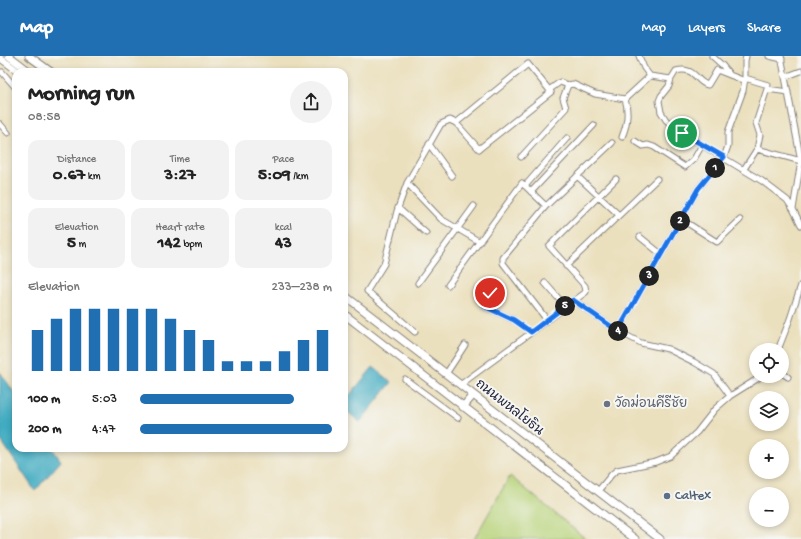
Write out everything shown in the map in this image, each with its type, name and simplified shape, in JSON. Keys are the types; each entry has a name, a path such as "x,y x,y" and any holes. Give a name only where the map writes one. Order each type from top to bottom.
{"highway":[{"path":"9,56 25,68"},
{"path":"29,56 46,68"},
{"name":"ถนนพหลโยธิน","path":"348,298 660,539"},
{"name":"ถนนพหลโยธิน","path":"348,317 635,539"},
{"path":"463,407 474,395"}],"main road":[{"path":"0,58 14,68"}],"street":[{"path":"639,56 644,68 650,76 671,79"},
{"path":"712,56 722,65 730,76"},
{"path":"618,331 698,189 724,157 728,146 728,132 743,90 746,56"},
{"path":"769,56 782,58 800,154 801,161 793,209"},
{"path":"456,123 528,64 549,90"},
{"path":"10,65 1,72 12,84"},
{"path":"744,169 757,149 760,135 756,123 768,85 730,76 717,70 707,85 701,82 694,73 685,71 676,72 671,79 669,86 661,96 659,107 666,120 682,133 744,169 780,194 787,200 801,225"},
{"path":"785,76 801,71"},
{"path":"625,99 650,76"},
{"path":"415,332 367,291 384,264 398,208 407,183 441,124 450,120 456,123 478,149 550,92 549,90 560,82 568,85 573,84 595,94 625,99"},
{"path":"521,157 566,108 563,98 568,85"},
{"path":"767,89 788,92"},
{"path":"622,137 626,129 627,110 625,99"},
{"path":"0,124 8,133"},
{"path":"531,192 594,125"},
{"path":"525,186 567,138"},
{"path":"635,141 642,146 649,145 654,147 685,167 694,159 702,144"},
{"path":"547,320 503,263 503,260 546,206 612,142"},
{"path":"429,144 452,176"},
{"path":"757,149 801,161"},
{"path":"577,176 619,215"},
{"path":"460,385 573,300 586,292 585,286 549,246 616,179"},
{"path":"566,266 657,179"},
{"path":"407,183 441,219 480,242"},
{"path":"448,285 522,183 546,206"},
{"path":"418,283 474,206"},
{"path":"398,208 426,233"},
{"path":"681,220 717,242 740,220"},
{"path":"640,237 661,254"},
{"path":"545,283 566,306"},
{"path":"781,343 801,285"},
{"path":"492,291 484,302 484,306 514,320 531,332"},
{"path":"573,300 618,331 641,343 668,349 714,374 730,396"},
{"path":"446,374 465,345"},
{"path":"406,379 458,418"},
{"path":"598,491 617,470 656,462 671,456 697,432 715,409 730,396 751,383"}],"green space":[{"path":"510,476 586,539 474,539"}],"water":[{"path":"373,367 392,382 360,422 348,412 348,397"},
{"path":"0,372 12,389 12,452 55,452 61,461 35,491 0,439"}],"place":[{"name":"วัดม่อนคีรีชัย","path":"607,404"},
{"name":"Caltex","path":"667,496"}],"route":[{"path":"490,293 484,302 484,306 514,320 531,332 573,300 618,331 698,189 724,157 682,133"}]}
